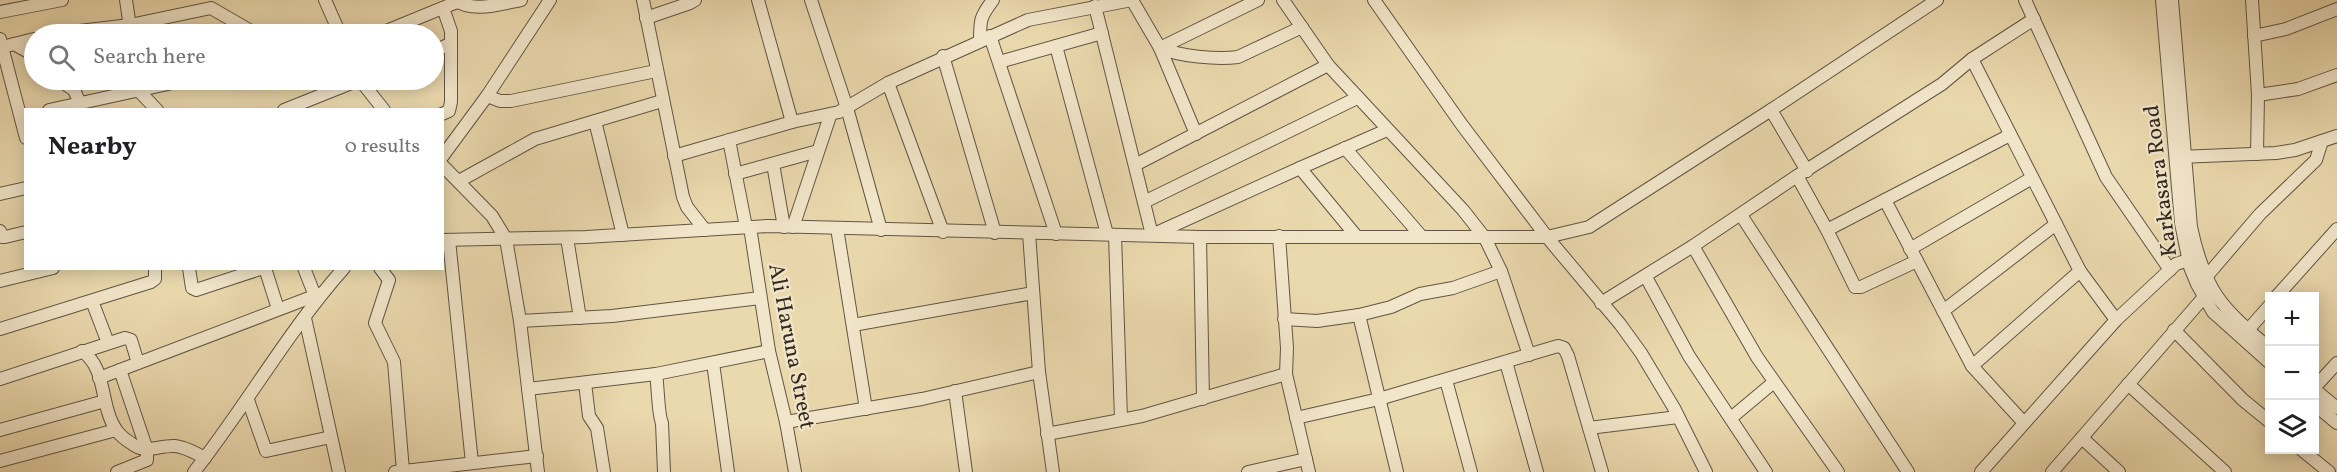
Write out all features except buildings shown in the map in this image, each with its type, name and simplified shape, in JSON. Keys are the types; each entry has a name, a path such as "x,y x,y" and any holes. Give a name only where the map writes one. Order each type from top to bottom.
{"street":[{"path":"0,12 24,4 62,0"},
{"path":"126,0 129,24"},
{"path":"325,0 336,24"},
{"path":"402,24 451,3 471,7 521,0"},
{"path":"444,154 487,96 550,0"},
{"path":"643,0 683,197 687,207 705,230"},
{"path":"646,18 695,0"},
{"path":"758,0 792,122"},
{"path":"811,0 847,108 881,230"},
{"path":"993,0 982,13 980,20 985,38 999,62 1056,234"},
{"path":"674,156 792,122 830,116 888,83 943,56 1028,20 1132,0 1160,48 1196,134"},
{"path":"1160,48 1258,0"},
{"path":"1283,0 1328,65 1474,222 1485,237 1501,271 1529,355"},
{"path":"1374,0 1462,125 1547,237 1641,353 1706,472"},
{"path":"472,463 446,240 567,238 748,227 1200,237 1547,237 1567,234 1589,226 1771,110 1937,0"},
{"path":"2025,0 2106,177 2170,270"},
{"name":"Karkasara Road","path":"2162,0 2180,157 2198,256 2206,277 2220,301 2267,346"},
{"name":"Karkasara Road","path":"2172,0 2181,224 2188,260 2204,297 2220,318 2265,358"},
{"path":"2252,0 2258,95 2257,154"},
{"path":"444,113 449,111 451,102 451,3"},
{"path":"1095,6 1152,235"},
{"path":"152,24 211,8 236,24"},
{"path":"2254,36 2286,29 2337,9"},
{"path":"1601,303 1646,277 1802,173 1942,84 1972,59 2034,19"},
{"path":"1160,48 1227,58 1238,57 1302,27"},
{"path":"999,62 1102,33"},
{"path":"4,49 24,42"},
{"path":"444,47 450,44"},
{"path":"1056,46 1111,235 1121,419"},
{"path":"4,49 24,53"},
{"path":"4,49 23,115"},
{"path":"943,56 995,233"},
{"path":"1972,59 2080,271 2116,320"},
{"path":"1135,165 1328,65"},
{"path":"487,96 500,101 512,101 656,71"},
{"path":"2258,95 2298,89 2337,75"},
{"path":"888,83 943,232"},
{"path":"74,90 80,103"},
{"path":"58,108 122,90"},
{"path":"142,90 155,108"},
{"path":"289,108 334,90"},
{"path":"367,90 382,108"},
{"path":"1144,202 1357,98"},
{"path":"459,181 535,139 662,101"},
{"path":"1771,110 1855,287 1858,288 1917,261"},
{"path":"788,227 830,116"},
{"path":"595,121 623,235"},
{"path":"1152,235 1387,130"},
{"path":"1827,230 2010,135"},
{"path":"2180,157 2295,150 2337,136"},
{"name":"Ali Haruna Street","path":"729,140 748,227 769,351 795,472"},
{"path":"2206,277 2260,214 2316,160 2322,141"},
{"path":"1345,148 1422,237"},
{"path":"735,174 818,151"},
{"path":"773,164 788,227"},
{"path":"444,167 492,216 506,239 520,321 538,472"},
{"path":"1300,168 1357,237"},
{"path":"1910,249 2032,178"},
{"path":"0,194 24,188"},
{"path":"1885,200 1972,366 2024,423"},
{"path":"1740,215 1906,471"},
{"path":"1943,311 2056,224"},
{"path":"837,228 866,409"},
{"path":"2281,292 2337,229"},
{"path":"0,231 2,237 24,232"},
{"path":"1029,234 1039,372 1053,472"},
{"path":"1279,236 1287,348 1286,374 1309,472"},
{"path":"1200,237 1203,399"},
{"path":"567,238 580,318"},
{"path":"1693,246 1774,382 1838,472"},
{"path":"1981,472 2116,320 2176,264 2188,260"},
{"path":"0,281 45,270"},
{"path":"0,329 151,282 155,279 154,270"},
{"path":"189,270 192,288 196,290 258,270"},
{"path":"265,270 278,309"},
{"path":"305,270 318,294"},
{"path":"194,472 248,400 305,318 318,294 342,270"},
{"path":"382,270 389,280 375,323 394,362 399,472 537,456"},
{"path":"1284,319 1317,321 1359,315 1391,307 1420,294 1453,288 1501,271"},
{"path":"1972,366 2080,271"},
{"path":"1646,277 1689,356 1766,472"},
{"path":"853,325 1033,293"},
{"path":"99,378 318,294"},
{"path":"2052,472 2204,297"},
{"path":"520,321 612,316 760,298"},
{"path":"92,301 108,343"},
{"path":"2248,330 2265,311"},
{"path":"1359,315 1397,472"},
{"path":"305,318 339,472"},
{"path":"2174,330 2242,400 2265,418"},
{"path":"0,379 82,351 129,338 138,363"},
{"path":"1296,418 1379,399 1558,346 1564,348 1602,472"},
{"path":"82,351 94,361 116,430 139,450 177,446 205,458"},
{"path":"528,389 656,374 769,351"},
{"path":"1506,362 1537,472"},
{"path":"713,363 728,472"},
{"path":"2319,383 2337,363"},
{"path":"117,472 146,461 147,450 120,370"},
{"path":"786,422 866,409 1039,372"},
{"path":"656,374 661,405 664,472"},
{"path":"1047,434 1142,416 1286,374"},
{"path":"1446,380 1471,472"},
{"path":"1731,418 1774,382"},
{"path":"585,383 589,416 597,428 604,472"},
{"path":"2128,384 2224,472"},
{"path":"954,391 966,472"},
{"path":"2319,392 2337,408"},
{"path":"248,400 266,451 331,437"},
{"path":"0,430 105,401"},
{"path":"2319,408 2337,423"},
{"path":"1589,428 1678,417"},
{"path":"0,461 116,430"},
{"path":"2082,438 2119,472"},
{"path":"2307,454 2328,472"},
{"path":"1248,472 1306,459"}]}
